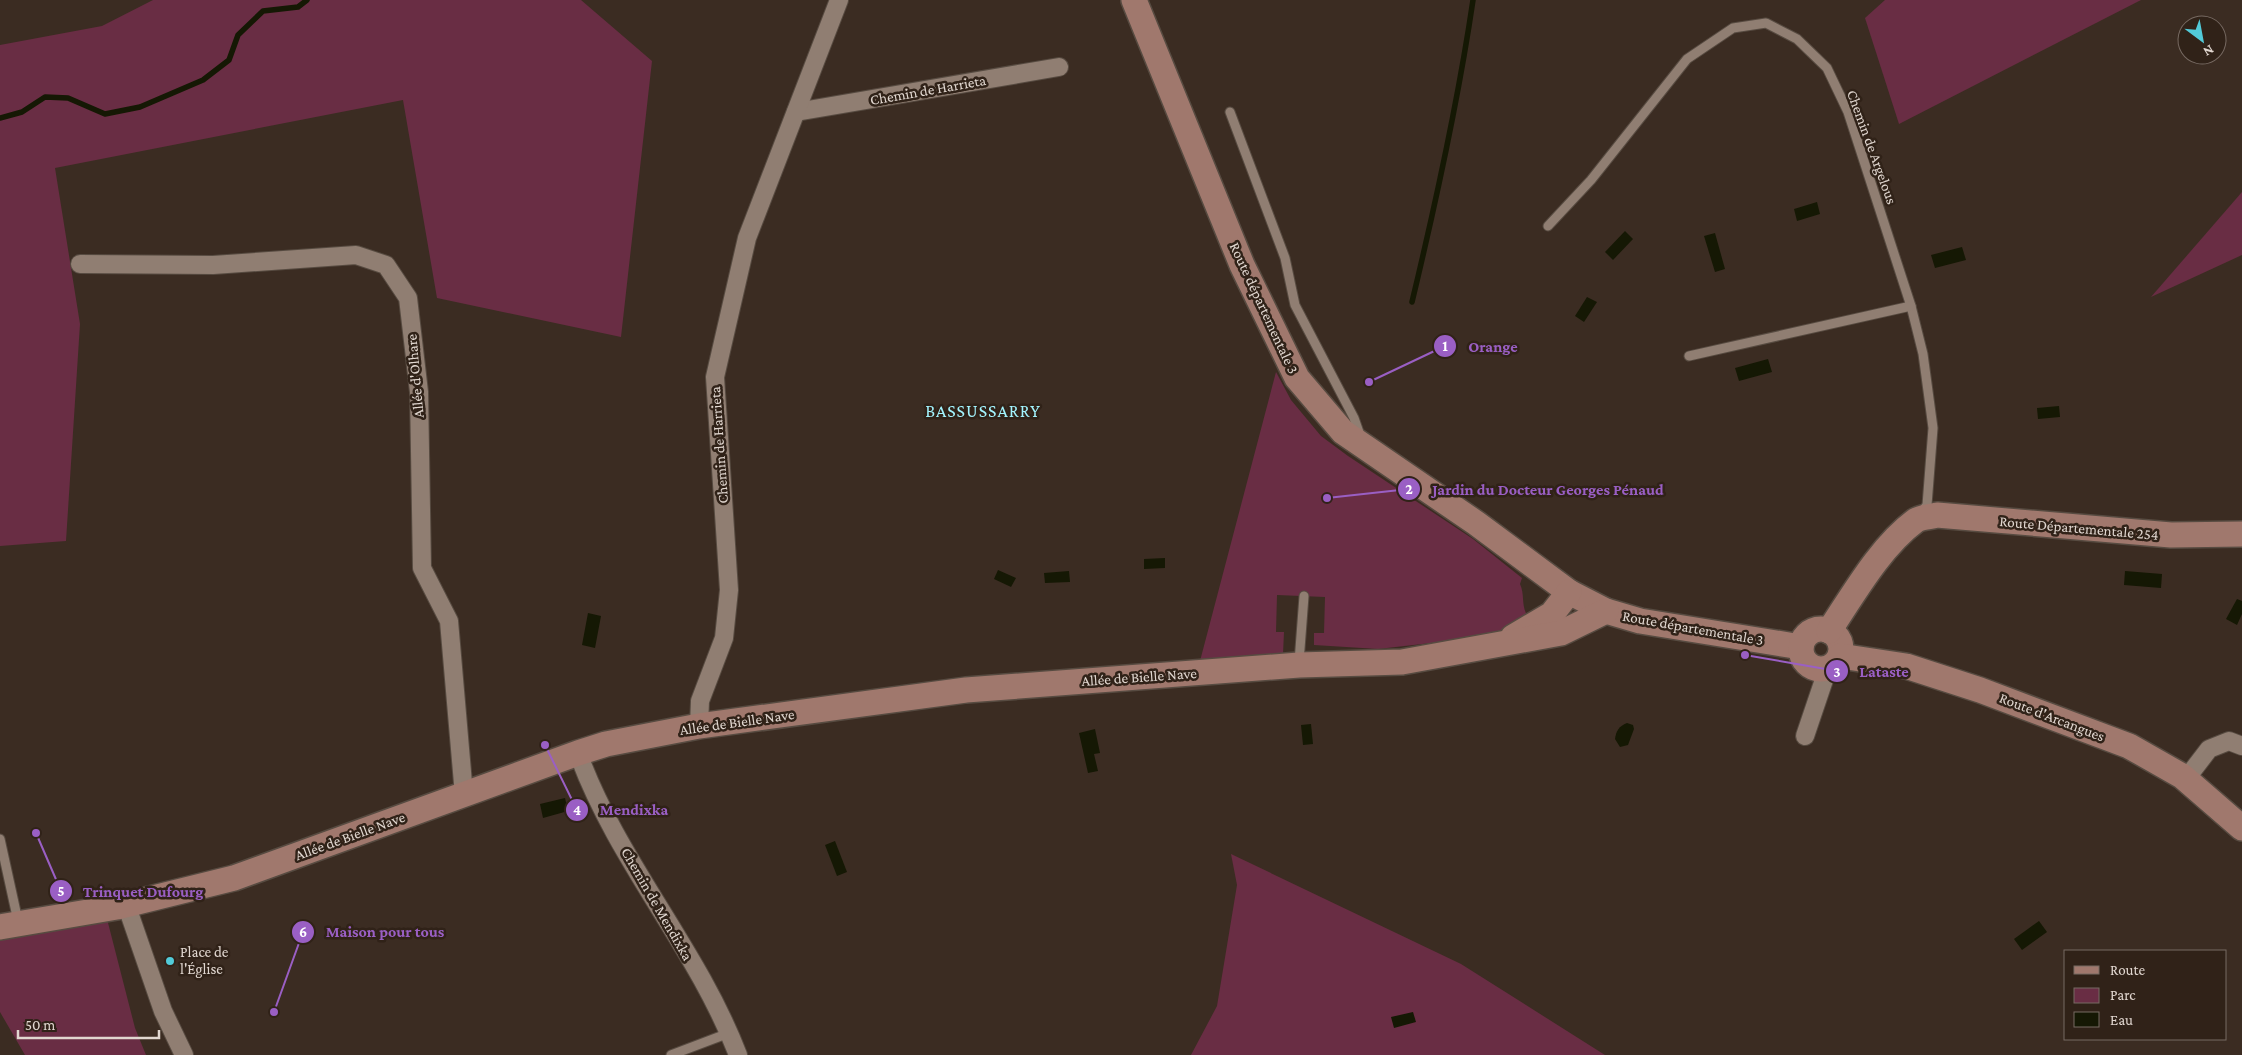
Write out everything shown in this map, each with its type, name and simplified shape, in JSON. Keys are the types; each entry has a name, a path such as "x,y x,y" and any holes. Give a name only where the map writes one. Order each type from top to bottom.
{"street":[{"name":"Chemin de Harrieta","path":"699,726 700,701 724,638 729,590 715,378 746,238 840,0"},
{"name":"Route départementale 3","path":"1134,0 1242,265 1297,378 1343,432 1476,524 1569,592 1606,611 1640,621 1801,647"},
{"name":"Chemin de Harrieta","path":"796,112 1059,67"},
{"name":"Allée d'Olhare","path":"80,264 213,265 356,255 386,265 408,298 419,392 422,568 449,620 464,795"},
{"name":"Route Départementale 254","path":"1916,520 1937,515 2171,536 2242,534"},
{"path":"1829,631 1865,576 1916,520"},
{"name":"Allée de Bielle Nave","path":"1499,645 1552,614 1569,592"},
{"name":"Allée de Bielle Nave","path":"9,926 126,904 234,878 606,744 699,726 966,690 1299,665 1402,662 1561,634 1606,611"},
{"path":"1805,736 1834,662 1840,644 1836,636 1829,631 1819,629 1813,631 1805,638 1801,647 1803,657 1809,665 1818,669 1834,662"},
{"name":"Route d'Arcangues","path":"1834,662 1906,666 1980,690 2129,746 2186,779 2242,828"},
{"path":"2186,779 2209,749 2229,741 2242,746"},
{"name":"Chemin de Mendixka","path":"578,753 592,791 688,958 714,998 738,1055"},
{"path":"126,904 163,1011 184,1055"}],"lane":[{"name":"Chemin de Argelous","path":"1548,226 1591,180 1687,59 1733,28 1766,23 1797,38 1827,68 1848,112 1911,306 1923,354 1932,428 1927,505 1916,520"},
{"path":"1230,112 1285,258 1295,305 1354,418 1364,447"},
{"path":"1690,356 1911,306"},
{"path":"1299,665 1304,596"},
{"path":"0,839 9,926"},
{"path":"671,1055 729,1033"}],"green space":[{"path":"153,0 581,0 652,61 621,337 437,298 403,100 55,168 80,324 66,541 0,546 0,45 102,26"},
{"path":"1885,0 2141,0 1899,124 1865,18"},
{"path":"2242,192 2242,255 2151,297"},
{"path":"1276,372 1291,400 1321,436 1473,539 1522,578 1520,584 1527,615 1520,624 1493,636 1378,649 1314,645 1314,633 1324,633 1325,597 1277,595 1276,632 1284,632 1283,654 1200,661"},
{"path":"1231,854 1461,964 1605,1055 1191,1055 1217,1006 1237,885"},
{"path":"106,915 135,1028 146,1055 25,1055 0,1012 0,940"}],"water":[{"path":"1817,202 1820,214 1797,221 1794,209"},
{"path":"1625,231 1633,239 1613,260 1605,252"},
{"path":"1715,233 1725,269 1715,272 1704,236"},
{"path":"1962,247 1966,260 1935,268 1931,255"},
{"path":"1587,297 1597,302 1584,322 1575,316"},
{"path":"1768,359 1772,372 1739,381 1735,368"},
{"path":"2059,406 2060,417 2038,419 2037,408"},
{"path":"1165,558 1165,568 1144,569 1144,559"},
{"path":"998,570 1016,578 1011,587 994,579"},
{"path":"1069,571 1070,582 1045,583 1044,573"},
{"path":"2125,571 2162,574 2161,588 2124,585"},
{"path":"2237,599 2242,601 2242,614 2237,625 2226,619"},
{"path":"588,613 601,616 595,648 582,645"},
{"path":"1627,723 1633,725 1634,729 1628,745 1620,747 1615,739 1616,734 1620,727"},
{"path":"1311,724 1313,744 1303,745 1301,725"},
{"path":"1095,729 1100,753 1094,754 1098,771 1088,773 1079,733"},
{"path":"565,798 568,811 543,818 540,804"},
{"path":"835,841 847,872 837,876 825,845"},
{"path":"2039,921 2047,932 2022,950 2014,939"},
{"path":"1413,1012 1416,1022 1394,1028 1391,1017"}],"waterway":[{"path":"0,118 22,112 45,97 68,98 105,114 140,107 203,80 229,60 238,35 263,11 298,7 307,0"},
{"path":"1412,302 1446,152 1473,0"}],"place":[{"name":"Orange","path":"1369,382"},
{"name":"Jardin du Docteur Georges Pénaud","path":"1327,498"},
{"name":"Lataste","path":"1745,655"},
{"name":"Mendixka","path":"545,745"},
{"name":"Trinquet Dufourg","path":"36,833"},
{"name":"Place de l'Église","path":"170,961"},
{"name":"Maison pour tous","path":"274,1012"}],"district":[{"name":"BASSUSSARRY","path":"983,411"}]}
